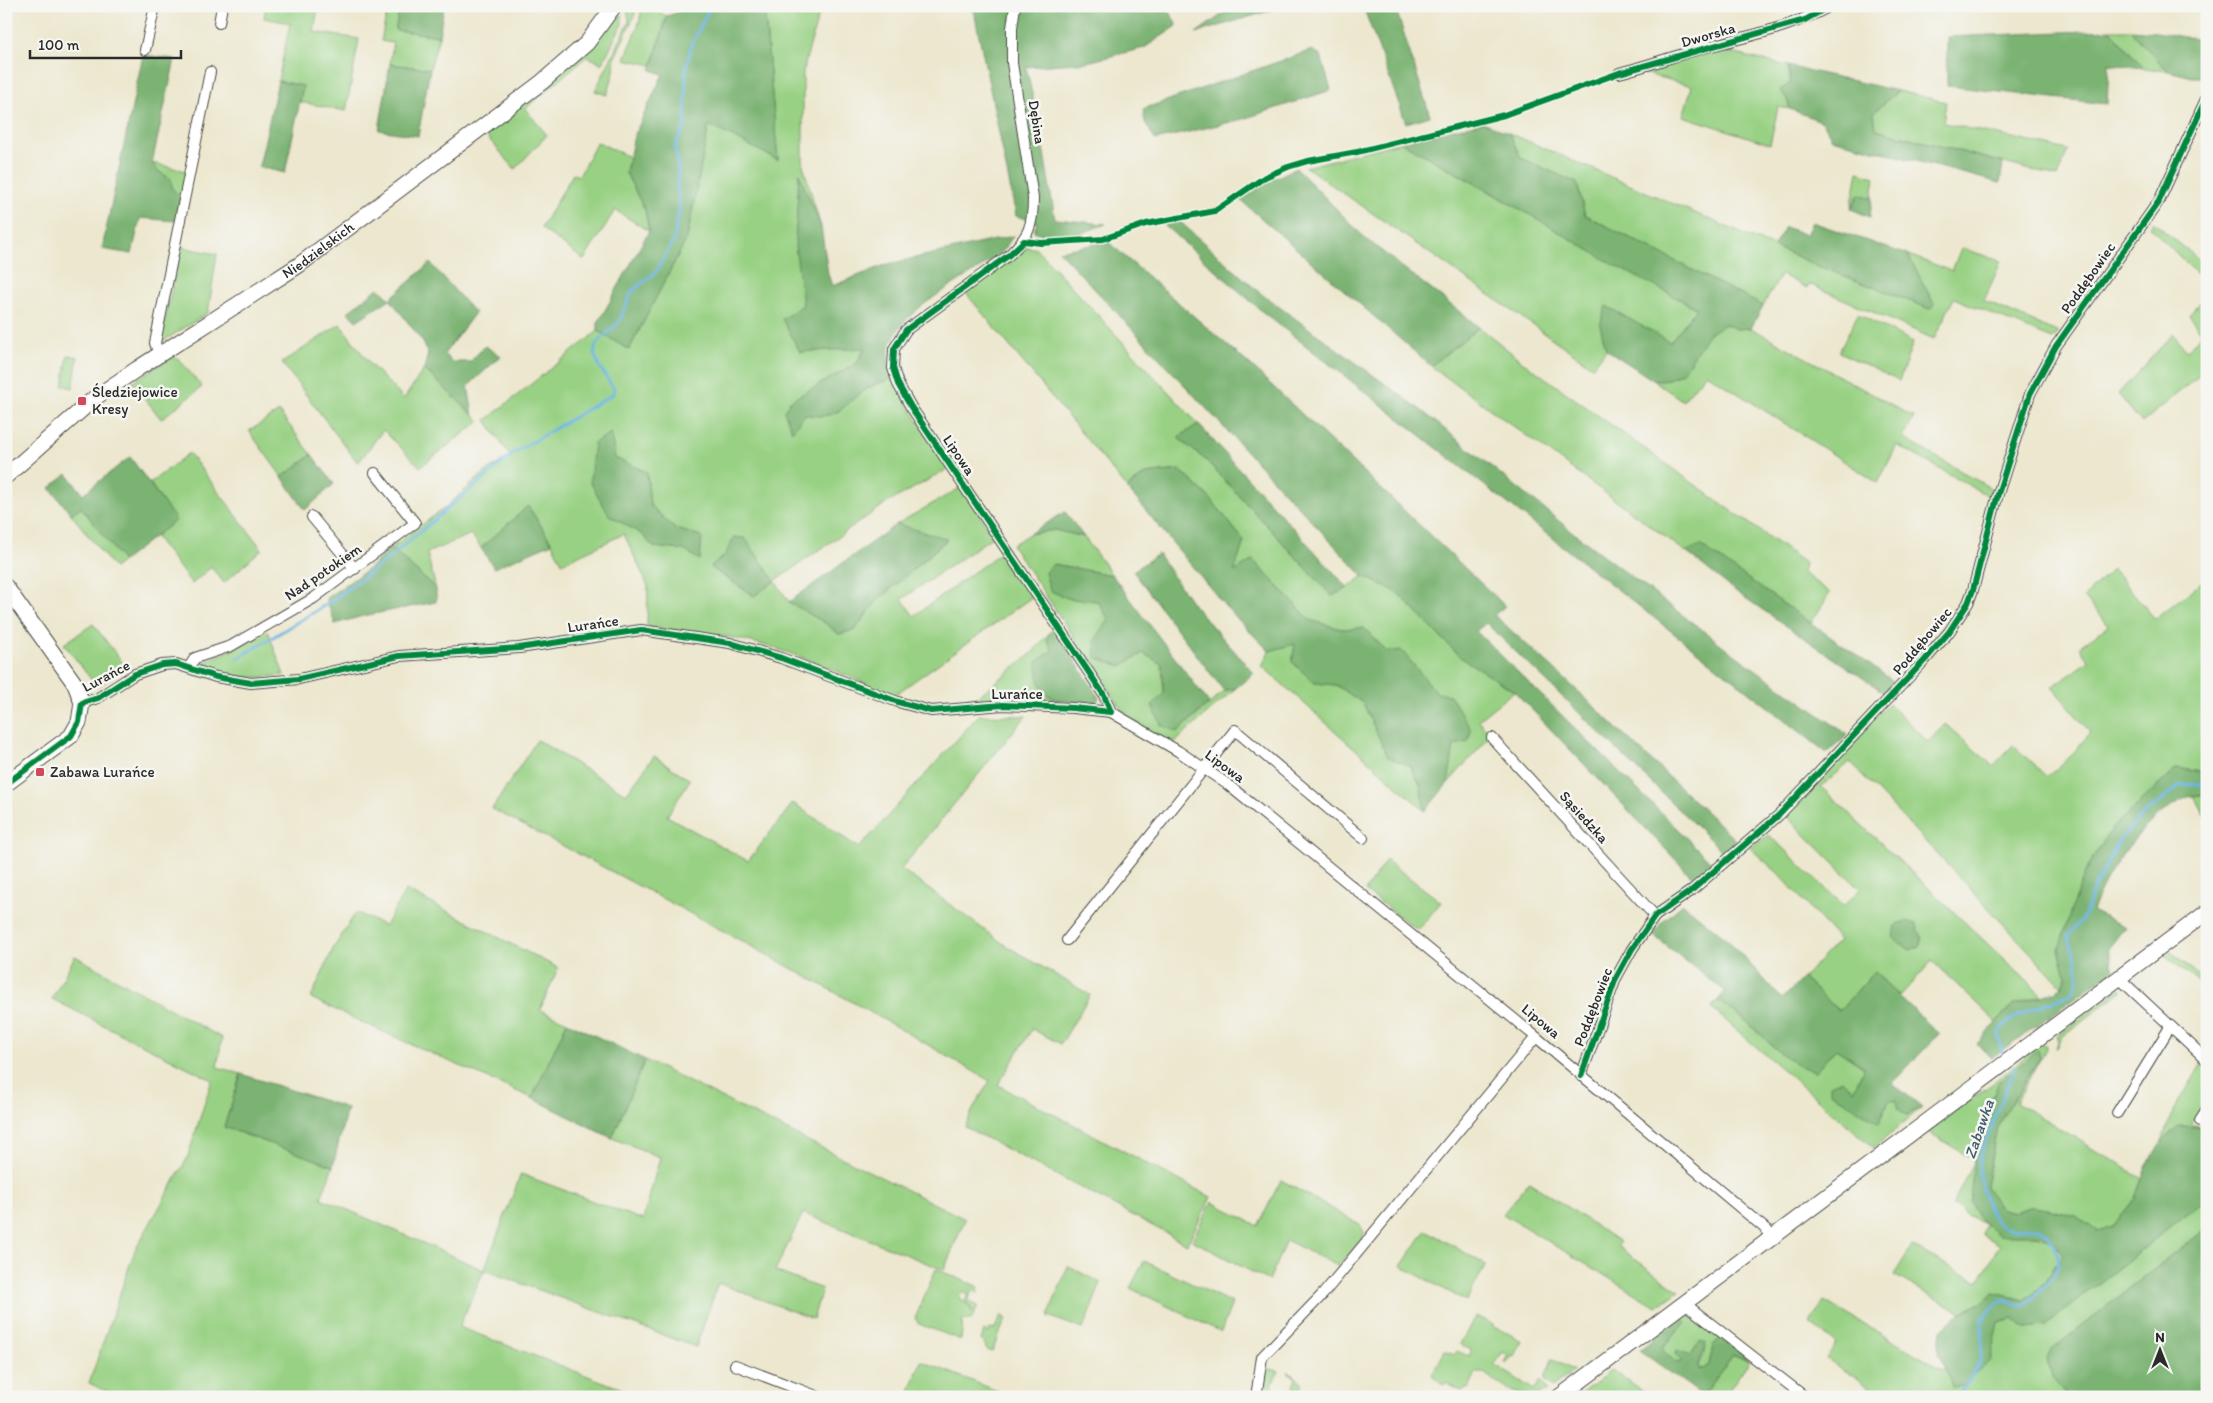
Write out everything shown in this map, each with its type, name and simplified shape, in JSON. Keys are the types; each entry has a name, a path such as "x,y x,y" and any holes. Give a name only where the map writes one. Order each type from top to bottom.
{"street":[{"path":"145,50 154,6"},
{"path":"219,23 222,6"},
{"name":"Niedzielskich","path":"6,476 86,406 159,355 299,265 542,82 587,43 614,6"},
{"name":"Dębina","path":"1015,6 1012,28 1012,63 1033,198 1031,222 1024,241"},
{"name":"Dworska","path":"1619,73 1710,46 1773,30 1804,20 1830,6"},
{"path":"159,355 156,343 210,72"},
{"name":"Poddębowiec","path":"1581,1076 1616,978 1632,949 1654,916 1691,891 1779,814 1925,660 1949,632 1968,603 1998,494 2030,394 2056,346 2159,201 2207,98"},
{"name":"Lipowa","path":"1024,241 1009,255 906,330 894,350 893,368 898,384 911,407 1104,695 1111,712 1205,769 1281,827 1774,1236"},
{"name":"Nad potokiem","path":"189,667 195,658 231,646 314,598 415,523 376,473"},
{"path":"312,517 355,569"},
{"path":"6,587 65,668 80,692 82,703 79,722 71,736 6,784"},
{"name":"Lurańce","path":"82,703 98,698 135,674 162,664 176,664 216,678 251,683 299,680 399,656 519,648 641,630 738,645 781,658 898,702 931,711 1003,705 1073,708 1111,712"},
{"path":"1067,940 1235,730 1363,838"},
{"name":"Sąsiedzka","path":"1492,738 1654,916"},
{"path":"1559,1397 2207,912"},
{"path":"2118,978 2207,1060"},
{"path":"2117,1113 2170,1027"},
{"path":"1256,1397 1262,1357 1329,1287 1536,1037"},
{"path":"2200,1121 2207,1110"},
{"path":"1684,1303 1806,1397"},
{"path":"735,1365 819,1397"}],"green space":[{"path":"266,6 318,6 314,32 359,39 346,111 300,102 303,86 278,81 290,23 264,18"},
{"path":"388,6 400,6 396,30 439,36 430,69 390,64 393,43 381,41"},
{"path":"400,6 444,6 439,36 395,30"},
{"path":"627,6 634,6 635,14 615,57 614,72 607,95 595,91 629,22"},
{"path":"641,6 667,16 652,65 625,59 638,26"},
{"path":"697,6 764,6 778,160 709,125 687,238 629,350 598,331 598,323 649,231 645,210 626,173 634,136 663,74 651,70 667,16"},
{"path":"764,6 821,6 803,71 803,165 821,227 799,175 803,305 800,352 865,347 857,363 790,401 801,418 805,414 827,415 835,413 872,386 892,379 948,469 885,504 775,581 789,602 825,623 839,634 855,630 875,603 947,540 897,524 960,488 978,512 992,537 902,599 914,616 1000,553 1032,597 893,696 826,666 774,648 730,637 650,628 647,624 648,586 624,534 562,563 552,543 528,506 481,548 471,534 427,553 436,589 391,548 447,506 484,473 510,456 486,420 598,331 629,350 687,238 709,124 778,160","holes":["647,472 650,505 675,529 702,536 700,560 684,550 653,547 643,535 609,515","725,555 754,596 710,567"]},
{"path":"973,6 1167,6 1177,26 1144,48 1087,62 1026,67 1040,129 1055,219 1106,224 1082,233 1049,237 1034,231 1037,222 1016,216"},
{"path":"1234,6 1285,6 1196,33"},
{"path":"1363,6 1395,6 1430,116 1406,123"},
{"path":"616,14 622,15 622,24 602,64 587,56 525,109 547,135 515,169 483,132"},
{"path":"2110,30 2130,30 2168,71 2144,68"},
{"path":"2110,30 2144,68 2109,64 2107,104 1947,86 1947,37"},
{"path":"2130,30 2156,32 2207,41 2207,77 2192,77 2168,71"},
{"path":"1726,47 1727,52 1788,66 1791,83 1787,99 1790,109 1778,107 1770,144 1683,116 1692,86 1635,71"},
{"path":"1312,50 1321,56 1331,90 1243,119 1155,140 1145,122 1143,109"},
{"path":"143,55 175,59 152,163 158,171 171,179 172,188 181,197 176,221 140,218 132,254 102,249"},
{"path":"390,64 430,69 418,136 379,130"},
{"path":"1788,66 1898,91 1874,112 1876,129 2003,163 2000,183 1832,139 1823,122 1790,109 1787,99 1780,90 1791,83"},
{"path":"278,81 303,86 285,173 259,167"},
{"path":"1898,91 1946,102 1943,123 2068,150 2057,177 1876,129 1874,112"},
{"path":"1483,122 1509,133 1521,158 1577,183 1585,215 1763,306 1751,328 1736,329 1726,324 1709,333 1683,372 1666,380 1653,380 1606,349 1600,325 1606,306 1670,342 1697,308 1614,265 1500,197 1401,142"},
{"path":"1509,133 1818,266 1934,304 1908,255 1952,271 1961,248 2001,261 1984,301 2059,333 2052,339 1954,298 1934,339 1809,284 1807,288 1781,274 1763,306 1585,215 1577,183 1521,158"},
{"path":"597,142 629,157 626,173 645,210 649,231 615,210 584,260 541,228 573,174 579,176"},
{"path":"1401,142 1697,309 1670,342 1606,306 1607,348 1593,367 1306,167"},
{"path":"152,163 186,171 181,197 172,188 170,179 158,171"},
{"path":"1296,168 1365,238 1479,327 1431,366 1237,197"},
{"path":"1858,172 1875,177 1872,198 1859,194 1851,209"},
{"path":"799,173 821,227 828,274 832,286 888,264 1013,236 1002,252 915,311 901,326 891,342 888,365 892,379 875,384 835,413 818,416 805,414 792,431 784,411 790,401 857,363 865,348 800,352 782,319 803,305 795,245"},
{"path":"1859,194 1872,198 1870,217 1851,209"},
{"path":"1178,220 1260,293 1417,407 1575,534 1734,654 1848,735 1827,753 1264,313 1164,225"},
{"path":"1812,222 1908,255 1934,304 1930,309 1818,266 1774,246 1785,227 1806,235"},
{"path":"2153,222 2207,266 2207,284 2150,227"},
{"path":"1108,242 1249,364 1505,606 1494,615 1738,842 1724,853 1486,623 1476,631 1713,864 1695,880 1514,691 1460,657 1397,592 1363,576 1059,251"},
{"path":"181,247 217,254 208,313 160,343"},
{"path":"1026,247 1037,249 1198,424 1178,438 1207,461 1332,596 1348,588 1363,576 1397,592 1460,657 1514,691 1478,720 1490,734 1486,741 1448,783 1454,745 1437,693 1401,651 1387,652 1364,628 1341,629 1310,620 1253,560 1233,573 1244,541 1210,498 1180,470 1145,474 1127,488 965,292 1001,263"},
{"path":"430,263 475,313 444,354 453,362 470,362 485,346 501,356 468,386 473,415 424,369 428,354 423,342 390,299"},
{"path":"378,288 390,299 356,321 348,312"},
{"path":"2207,295 2207,369 2142,423 2118,394 2173,334 2187,351 2202,333 2189,315"},
{"path":"1858,314 1913,342 1899,381 1839,352"},
{"path":"340,324 370,364 404,399 424,369 480,421 420,467 383,430 358,463 282,363"},
{"path":"1726,324 1736,329 1751,328 1914,417 1903,438 1994,490 1990,497 1897,445 1878,483 1706,373 1683,401 1653,380 1667,379 1683,371 1709,333"},
{"path":"1479,327 1523,362 1805,563 1803,573 1830,593 1811,623 1700,546 1686,552 1431,366"},
{"path":"68,355 78,357 73,388 63,386"},
{"path":"172,357 179,359 202,387 161,419 132,382"},
{"path":"279,412 312,455 282,477 249,431"},
{"path":"1198,424 1348,588 1332,596 1207,461 1178,438"},
{"path":"611,433 615,458 647,472 650,505 675,529 702,536 700,560 684,550 653,547 643,535 609,515 590,482 594,443"},
{"path":"189,453 262,549 224,583 211,567 192,584 155,536 175,520 150,483"},
{"path":"312,455 334,484 305,510 282,477"},
{"path":"130,457 176,520 123,561 81,507 71,514 50,488 67,474 83,494"},
{"path":"1180,470 1210,498 1244,541 1234,572 1253,560 1310,620 1341,629 1364,628 1387,652 1401,650 1437,693 1450,695 1471,730 1468,742 1454,745 1448,783 1425,811 1420,784 1409,765 1388,757 1363,703 1336,685 1315,683 1292,662 1295,644 1269,651 1226,607 1127,488 1145,474"},
{"path":"81,506 123,561 114,568 71,514"},
{"path":"528,506 552,543 494,568 481,548"},
{"path":"1065,512 1084,537 1055,530 1029,534"},
{"path":"897,524 947,539 875,603 855,630 839,634 825,623 789,602"},
{"path":"1055,530 1084,537 1112,575 1053,564 1070,599 1098,601 1109,620 1095,640 1121,666 1143,653 1162,664 1164,693 1178,732 1224,691 1236,688 1173,744 1151,733 1126,715 1012,545 1029,534"},
{"path":"734,537 745,538 775,581 754,596 710,567 725,555"},
{"path":"1700,545 1893,681 1885,693 1738,593 1686,552"},
{"path":"391,548 436,589 436,602 363,616 335,624 326,598 370,568"},
{"path":"1158,554 1194,606 1254,673 1236,688 1224,691 1133,571"},
{"path":"1053,564 1112,575 1209,703 1177,732 1161,725 1152,705 1164,693 1162,664 1143,653 1121,666 1096,658 1095,640 1109,620 1098,601 1070,599 1050,591 1045,572"},
{"path":"2113,569 2155,619 2207,578 2207,772 2176,769 2148,796 2059,949 2066,976 2062,986 1850,762 1821,787 2042,995 2012,1005 1996,1022 1932,961 1900,996 1874,972 1839,1011 1803,978 1839,940 1778,873 1750,848 1769,835 1844,906 1860,889 1787,817 1889,703 1928,742 1945,724 1993,766 2013,745 2047,777 2071,756 2090,732 2052,687 2088,661 2080,646 2108,626 2084,597"},
{"path":"93,624 126,667 97,687 64,644"},
{"path":"1054,628 1099,698 1094,704 1070,702 1052,697 1041,686 1037,662 1052,650 1046,637"},
{"path":"268,631 284,675 263,677 235,676 205,669 201,663 236,648"},
{"path":"1046,637 1052,649 1048,696 1060,701 948,702 977,697 1031,654"},
{"path":"1295,644 1292,662 1315,683 1336,685 1363,703 1388,757 1409,765 1420,784 1425,811 1262,666 1269,651"},
{"path":"979,715 1026,716 901,869 1005,945 1090,995 1061,1044 1032,1029 998,1085 1211,1197 1187,1244 965,1127 975,1105 990,1081 867,1010 743,942 492,809 537,740 626,794 654,756 690,780 667,816 748,861 793,803 859,848"},
{"path":"2176,769 2207,772 2207,794 2190,796 2172,805 2143,830 2107,878 2092,911 2125,927 2108,949 2114,970 1991,1058 1977,1044 2012,1005 2055,992 2062,986 2066,976 2059,949 2088,865 2112,828"},
{"path":"2207,794 2207,819 2193,796"},
{"path":"1386,860 1441,902 1418,930 1365,891"},
{"path":"406,890 558,968 540,1010 567,1022 532,1098 311,998 333,949 356,912 385,926"},
{"path":"1683,904 1727,939 1782,999 1803,978 1839,1011 1874,972 1939,1034 1892,1083 1922,1107 1907,1115 1898,1109 1895,1099 1889,1101 1879,1123 1830,1092 1830,1085 1841,1080 1854,1090 1864,1067 1836,1049 1815,1071 1803,1067 1783,1055 1746,1021 1717,1001 1725,992 1653,935 1662,922"},
{"path":"1906,921 1916,924 1922,937 1920,946 1910,950 1893,938 1895,925"},
{"path":"2171,952 2201,977 2207,974 2207,989 2166,956"},
{"path":"75,956 222,1038 217,1067 241,1074 224,1127 333,1166 321,1198 484,1270 459,1327 643,1397 119,1397 89,1383 135,1250 187,1159 212,1080 52,999"},
{"path":"2120,988 2123,990 2062,1037 2056,1048 2058,1042 2056,1036"},
{"path":"1717,1001 1746,1021 1783,1055 1803,1067 1815,1071 1836,1049 1864,1068 1854,1090 1879,1123 1889,1101 1895,1098 1907,1115 1922,1107 1874,1148 1711,1008"},
{"path":"567,1022 645,1060 612,1138 532,1098"},
{"path":"2040,1044 2046,1045 2046,1049 2016,1102 2142,1178 2135,1198 2113,1226 2097,1232 2076,1216 2048,1209 2030,1207 2014,1212 1999,1208 1986,1187 1997,1127 2015,1098 1986,1114 1974,1160 1927,1131 1996,1081"},
{"path":"2038,1050 2040,1058 1997,1127 1986,1186 1999,1208 2014,1212 2030,1207 2048,1209 2076,1216 2097,1231 2113,1226 2135,1198 2146,1167 2161,1142 2178,1126 2202,1127 2207,1131 2207,1198 2045,1326 2026,1328 2013,1318 1998,1322 1990,1360 1963,1386 1951,1387 1950,1376 1938,1354 1941,1330 1956,1316 1981,1303 1993,1293 2025,1300 2043,1285 2062,1255 2055,1243 2042,1235 1999,1235 1981,1221 1970,1202 1974,1160 1986,1114 1998,1083"},
{"path":"645,1060 965,1219 944,1270 803,1213 775,1271 822,1289 813,1319 718,1283 696,1347 484,1270 521,1174 643,1220 660,1157 612,1138"},
{"path":"2202,1063 2207,1068 2207,1099 2191,1124 2202,1127 2178,1126 2161,1142 2171,1116"},
{"path":"241,1074 347,1108 333,1166 224,1127"},
{"path":"1974,1160 1970,1202 1999,1234 2027,1234 2042,1237 2056,1246 2062,1255 2043,1285 2025,1300 1993,1293 1981,1303 1961,1313 1894,1275 1912,1246 1978,1282 2000,1245 1982,1234 1986,1225 1963,1213 1963,1209 1955,1205 1952,1206"},
{"path":"1281,1180 1360,1225 1364,1232 1363,1238 1338,1266 1286,1240 1269,1281 1192,1240 1212,1202 1258,1226"},
{"path":"1529,1182 1620,1242 1617,1246 1679,1291 1657,1307 1503,1214"},
{"path":"2207,1198 2207,1228 2052,1349 2046,1360 2051,1377 2064,1392 2065,1397 1885,1397 1826,1359 1836,1343 1810,1323 1824,1301 1943,1370 1945,1368 1950,1376 1994,1338 1998,1322 2013,1318 2026,1328 2045,1326"},
{"path":"2207,1228 2207,1374 2196,1397 2065,1397 2064,1392 2051,1377 2046,1360 2052,1349"},
{"path":"1426,1230 1486,1265 1466,1301 1401,1266"},
{"path":"1144,1261 1232,1303 1221,1332 1130,1288"},
{"path":"1068,1266 1101,1283 1083,1329 1048,1316"},
{"path":"936,1269 979,1287 978,1293 972,1290 968,1301 978,1306 975,1313 965,1301 968,1295 962,1292 959,1298 968,1305 974,1315 971,1320 963,1320 961,1340 919,1324 915,1318"},
{"path":"1688,1313 1721,1338 1713,1345 1709,1365 1703,1369 1698,1368 1705,1352 1696,1345 1690,1355 1684,1354 1681,1363 1675,1362 1662,1349 1686,1322 1682,1318"},
{"path":"1001,1316 1006,1318 992,1352 987,1350 981,1340 984,1331 989,1333 990,1329 994,1330"},
{"path":"1476,1316 1493,1325 1494,1328 1500,1329 1522,1341 1515,1356 1513,1355 1506,1364 1504,1362 1508,1355 1503,1352 1494,1364 1534,1390 1541,1381 1547,1391 1538,1394 1522,1395 1499,1384 1484,1373 1476,1373 1469,1388 1461,1391 1446,1383 1444,1385 1432,1375 1445,1351 1454,1355 1457,1351 1468,1356 1471,1350 1460,1344"},
{"path":"1682,1318 1686,1322 1662,1349 1675,1362 1681,1363 1682,1360 1676,1354 1677,1350 1690,1355 1700,1341 1706,1343 1698,1368 1703,1369 1709,1365 1713,1345 1721,1338 1750,1360 1733,1356 1703,1396 1639,1350"},
{"path":"1733,1356 1750,1360 1724,1397 1703,1396"},
{"path":"1551,1358 1574,1371 1553,1387 1545,1381"},
{"path":"921,1361 1013,1397 908,1397"},
{"path":"1263,1370 1279,1371 1271,1387 1293,1397 1258,1397"},
{"path":"1612,1370 1651,1397 1576,1397"},
{"path":"1287,1371 1294,1375 1303,1384 1299,1391 1293,1388 1296,1378"},
{"path":"1332,1388 1351,1397 1326,1397"}],"waterway":[{"path":"237,659 332,601 389,558 514,453 613,394 614,389 599,366 594,353 596,344 619,322 632,291 656,272 675,238 676,221 680,209 675,147 685,125 686,69 692,43 711,6"},
{"name":"Zabawka","path":"2003,1053 1999,1035 2005,1025 2024,1013 2068,995 2076,986 2078,969 2068,935 2085,915 2093,890 2120,840 2136,821 2181,785 2207,783"},
{"name":"Zabawka","path":"1955,1397 1965,1387 1979,1362 1982,1348 1981,1327 1986,1315 1996,1304 2006,1300 2018,1305 2029,1301 2047,1284 2058,1266 2054,1247 2044,1231 2038,1228 2017,1229 2001,1225 1990,1213 1983,1195 1979,1159 2015,1067"}],"cycle path":[{"path":"6,784 71,736 79,722 82,703 98,698 135,674 162,665 176,664 216,677 251,683 299,679 399,656 519,648 641,630 730,643 781,658 898,702 931,711 1003,705 1073,708 1111,712 1104,695 911,407 898,384 893,368 894,349 906,330 1009,255 1024,241 1041,243 1103,239 1146,224 1215,211 1265,177 1288,167 1308,161 1357,152 1504,115 1619,73 1805,20 1830,6"},
{"path":"1581,1076 1616,978 1632,949 1655,916 1691,891 1779,815 1925,660 1949,632 1968,603 1998,494 2030,394 2056,346 2159,201 2207,97"}],"place":[{"name":"Śledziejowice Kresy","path":"82,401"},
{"name":"Zabawa Lurańce","path":"40,772"}]}
